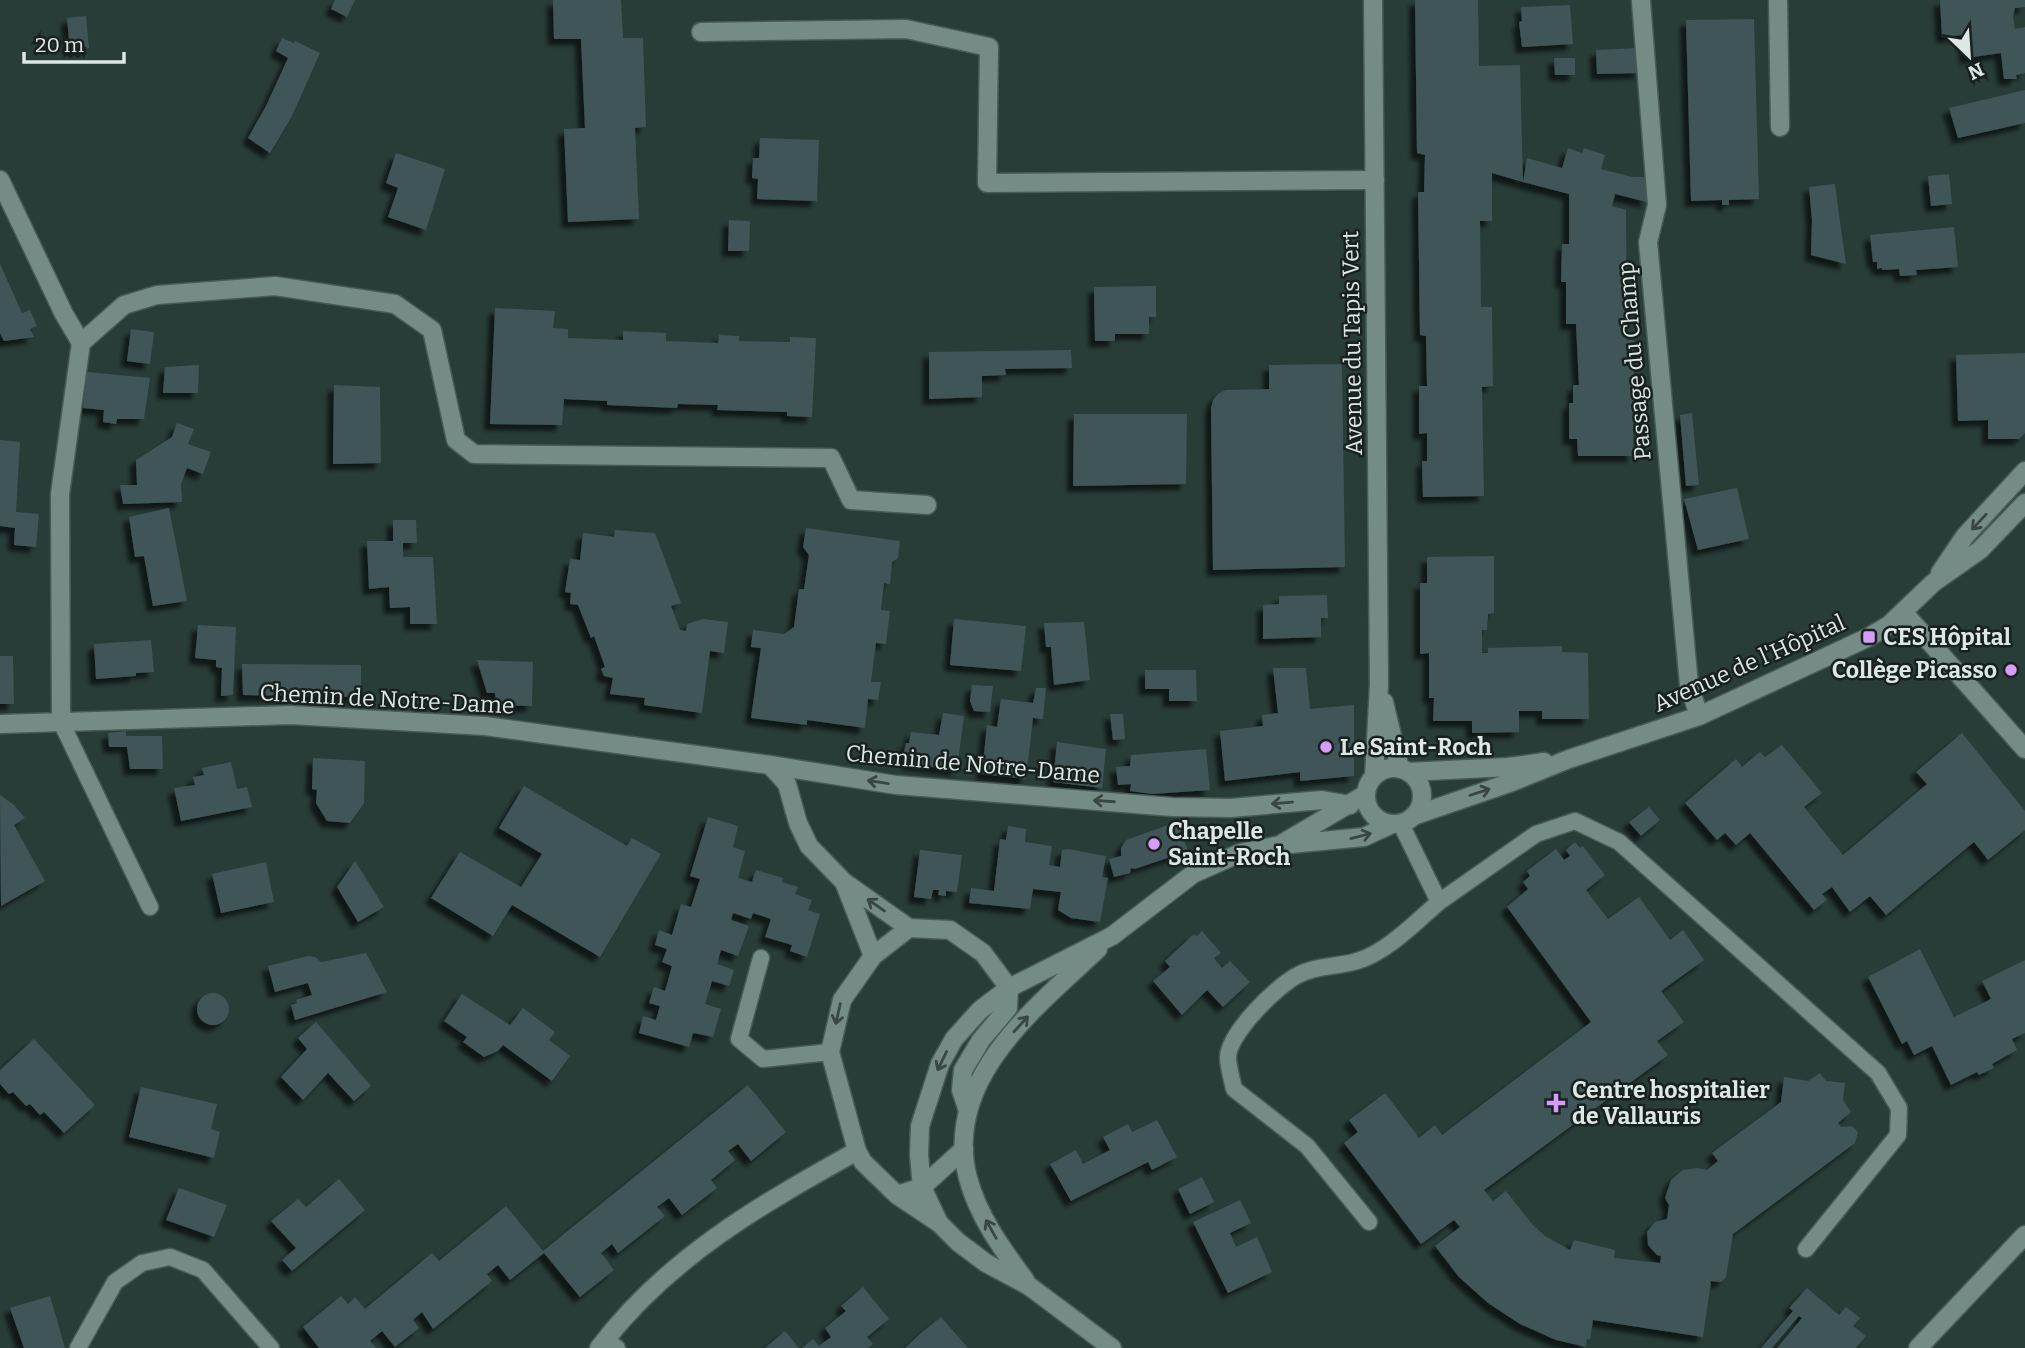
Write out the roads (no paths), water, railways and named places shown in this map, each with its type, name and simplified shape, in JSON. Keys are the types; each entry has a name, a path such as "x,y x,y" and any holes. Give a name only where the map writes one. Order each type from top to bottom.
{"street":[{"name":"Avenue du Tapis Vert","path":"1373,0 1379,685 1374,776"},
{"path":"1778,0 1780,127"},
{"name":"Passage du Champ","path":"1642,1 1657,205 1648,242 1689,685 1699,716"},
{"path":"701,32 906,29 989,47 987,183 1376,180"},
{"path":"0,180 64,314 81,343 60,494 61,722"},
{"path":"81,343 124,305 157,295 275,286 395,304 432,330 456,439 474,454 831,458 851,500 927,505"},
{"name":"Avenue de l'Hôpital","path":"1280,845 1336,842 1364,837 1569,759 1699,716 1869,637 1904,613 1933,583 1965,537 2025,471"},
{"name":"Avenue de l'Hôpital","path":"1933,583 1980,550 2025,503"},
{"path":"1904,613 2025,749"},
{"name":"Avenue du Tapis Vert","path":"1379,685 1404,770"},
{"name":"Chemin de Notre-Dame","path":"0,724 291,715 485,726 897,785 1172,807 1231,808 1322,800 1350,805"},
{"name":"Avenue de l'Hôpital","path":"1404,770 1508,767 1569,759"},
{"path":"770,765 788,784 798,823 809,846 844,882 909,928 950,930 983,953 1009,988 1008,1008 981,1040 962,1070 961,1090 968,1111"},
{"path":"1404,770 1416,778 1422,796 1403,821 1376,818 1366,803 1366,794 1374,776 1382,771 1404,770"},
{"path":"1029,1286 1000,1246 981,1212 968,1178 963,1133 968,1111 989,1063 1036,1007 1112,936 1193,874 1240,853 1280,845 1366,794"},
{"path":"844,882 873,956"},
{"path":"909,928 873,956 842,1000 830,1052 857,1152 863,1162 897,1195 939,1223 958,1242 986,1262 1029,1286 1112,1348"},
{"path":"939,1223 922,1187 920,1126 940,1064 954,1039 980,1010 1009,988 1112,936"},
{"path":"897,1195 922,1187 964,1149"},
{"path":"607,1345 618,1322 695,1250 784,1191 857,1152"},
{"path":"1918,1348 2025,1235"}],"lane":[{"path":"61,722 150,907"},
{"path":"1403,821 1439,902"},
{"path":"1369,1223 1307,1146 1234,1089 1228,1056 1242,1027 1267,998 1299,974 1329,965 1358,961 1389,944 1439,902 1536,834 1575,821 1619,842 1878,1073 1899,1108 1898,1135 1806,1249"},
{"path":"761,958 739,1040 763,1059 830,1052"},
{"path":"78,1348 115,1282 142,1263 170,1257 203,1270 271,1348"}],"place":[{"name":"CES Hôpital","path":"1869,637"},
{"name":"Collège Picasso","path":"2011,670"},
{"name":"Le Saint-Roch","path":"1326,747"},
{"name":"Chapelle Saint-Roch","path":"1154,844"},
{"name":"Centre hospitalier de Vallauris","path":"1556,1103"}]}
